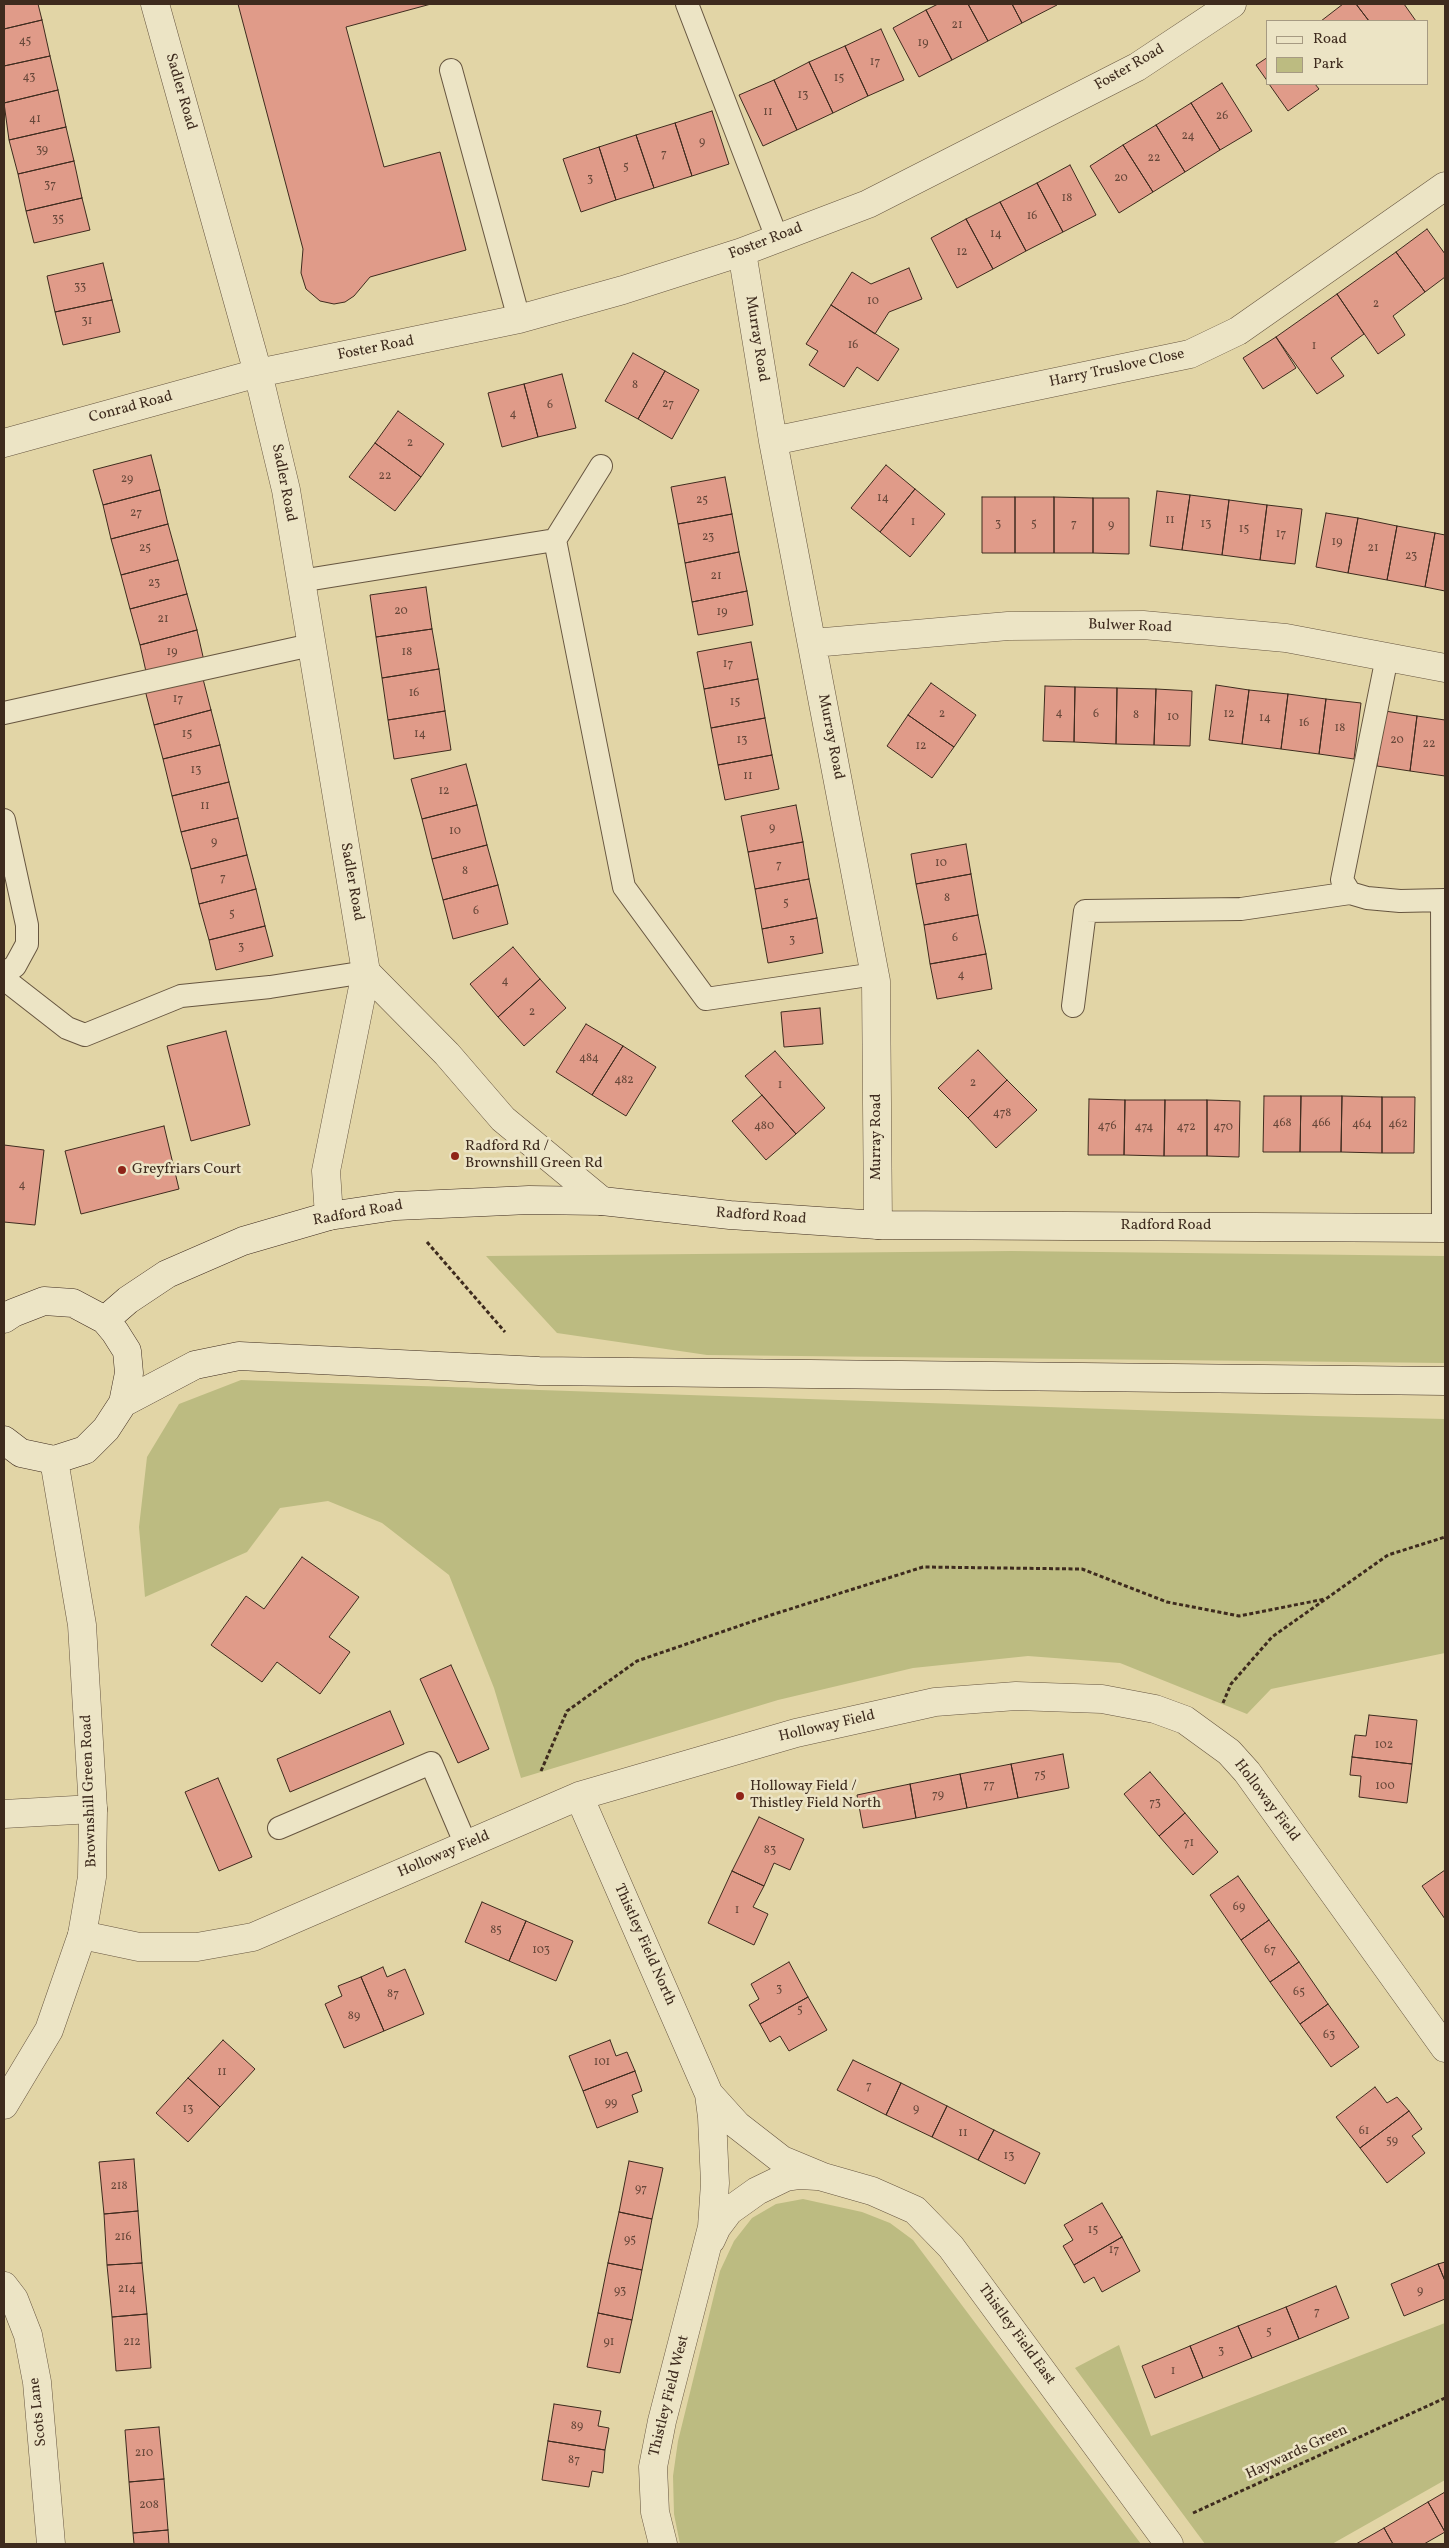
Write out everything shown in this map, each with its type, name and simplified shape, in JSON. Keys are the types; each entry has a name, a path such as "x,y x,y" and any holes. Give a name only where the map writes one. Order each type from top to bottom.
{"street":[{"name":"Sadler Road","path":"155,4 258,373 286,490 366,972 326,1171 329,1216"},
{"name":"Foster Road","path":"258,373 519,319 624,290 742,252 868,204 1136,67 1232,4"},
{"name":"Harry Truslove Close","path":"773,441 1190,354 1238,331 1445,186"},
{"name":"Murray Road","path":"742,252 773,441 875,974 878,1225"},
{"name":"Conrad Road","path":"4,442 258,373"},
{"name":"Bulwer Road","path":"813,643 1008,626 1143,626 1286,638 1445,668"},
{"path":"366,972 447,1054 503,1119 602,1201"},
{"name":"Radford Road","path":"105,1320 128,1300 167,1274 243,1241 329,1216 396,1206 528,1200 602,1201 730,1215 878,1225 1444,1228"},
{"path":"4,1319 13,1313 44,1302 74,1303 105,1320 127,1351 129,1373 123,1403 106,1429 85,1450 54,1460 22,1453 4,1440"},
{"path":"123,1403 195,1365 240,1356 539,1371 1445,1380"},
{"name":"Brownshill Green Road","path":"4,2105 49,2030 82,1935 92,1877 93,1809 82,1625 54,1460"},
{"name":"Holloway Field","path":"82,1935 139,1947 196,1947 254,1937 579,1796 796,1733 935,1702 1016,1696 1102,1699 1155,1709 1185,1720 1229,1752 1247,1772 1445,2048"},
{"name":"Thistley Field North","path":"579,1796 709,2094"},
{"path":"4,1814 93,1809"},
{"name":"Thistley Field East","path":"709,2094 737,2125 758,2144 782,2160 823,2177 872,2191 915,2210 952,2247 1164,2537"},
{"name":"Thistley Field West","path":"663,2544 655,2512 653,2467 662,2421 712,2228 715,2183 709,2094"},
{"name":"Thistley Field East","path":"757,2191 793,2176 823,2177"},
{"name":"Thistley Field West","path":"706,2249 717,2227 729,2211 757,2191"},
{"name":"Scots Lane","path":"4,2286 14,2299 28,2336 37,2382 51,2544"}],"lane":[{"path":"686,4 777,238"},
{"path":"451,70 519,319"},
{"path":"601,466 556,540 624,888 706,999 875,974"},
{"path":"300,581 556,540"},
{"path":"4,713 311,645"},
{"path":"1350,893 1342,880 1387,657"},
{"path":"4,820 27,925 27,944 15,966 4,974"},
{"path":"1073,1006 1085,912 1241,909 1350,893 1400,901 1443,900 1444,1228"},
{"path":"4,979 67,1028 85,1035 181,996 286,985 366,972"},
{"path":"279,1828 431,1763 466,1845"}],"path":[{"path":"396,1206 539,1371"},
{"path":"1208,1735 1231,1684 1272,1637 1388,1555 1445,1537"},
{"path":"518,1823 567,1711 637,1661 771,1615 923,1567 1082,1569 1167,1602 1239,1616 1326,1599"},
{"name":"Haywards Green","path":"1164,2537 1445,2398"}],"green space":[{"path":"1012,1251 1445,1256 1445,1363 707,1355 557,1333 486,1256"},
{"path":"241,1380 1445,1419 1445,1653 1271,1689 1247,1714 1120,1663 1028,1656 913,1668 778,1700 521,1778 494,1688 449,1575 382,1523 328,1501 280,1508 247,1552 145,1597 139,1527 147,1457 179,1404"},
{"path":"803,2199 862,2212 890,2223 913,2240 1141,2544 680,2544 674,2514 673,2476 678,2441 720,2271 734,2241 752,2218 776,2204"},
{"path":"1445,2323 1445,2480 1332,2544 1205,2544 1075,2368 1119,2345 1151,2436"}],"building":[{"path":"4,4 38,4 42,20 4,29"},
{"path":"238,4 431,4 346,27 384,167 440,152 466,250 370,277 354,296 345,302 334,304 320,301 306,289 301,273 303,249"},
{"path":"938,4 968,4 988,41 952,60 926,10"},
{"path":"968,4 1012,4 1022,23 988,41"},
{"path":"1012,4 1056,4 1057,5 1022,23"},
{"path":"1343,4 1356,4 1368,20 1322,20"},
{"path":"1356,4 1404,4 1415,20 1368,20"},
{"path":"926,10 952,60 919,77 893,28"},
{"path":"42,20 50,56 4,66 4,29"},
{"path":"881,29 904,80 868,96 845,46"},
{"path":"845,46 868,96 833,113 809,62"},
{"path":"50,56 58,90 4,103 4,66"},
{"path":"1266,58 1266,79 1256,65"},
{"path":"809,62 833,113 797,130 774,80"},
{"path":"774,80 797,130 763,146 739,95"},
{"path":"1222,83 1252,131 1220,150 1191,103"},
{"path":"1270,85 1316,85 1319,89 1288,111"},
{"path":"58,90 66,127 9,140 4,103"},
{"path":"1191,103 1220,150 1185,172 1156,125"},
{"path":"712,111 729,164 692,176 675,123"},
{"path":"675,123 692,176 654,188 636,135"},
{"path":"1156,125 1185,172 1153,192 1123,145"},
{"path":"66,127 74,161 18,174 9,140"},
{"path":"636,135 654,188 616,200 599,147"},
{"path":"1123,145 1153,192 1119,213 1090,166"},
{"path":"599,147 616,200 581,212 563,159"},
{"path":"74,161 82,198 26,211 18,174"},
{"path":"1070,165 1096,215 1063,232 1037,183"},
{"path":"1037,183 1063,232 1026,251 1000,202"},
{"path":"82,198 90,230 34,243 26,211"},
{"path":"1000,202 1026,251 993,269 966,219"},
{"path":"966,219 993,269 957,288 931,238"},
{"path":"1427,229 1445,254 1445,277 1425,292 1396,252"},
{"path":"1396,252 1425,292 1393,316 1405,335 1378,354 1337,294"},
{"path":"103,263 112,300 55,312 47,276"},
{"path":"909,268 922,299 889,312 875,334 831,305 852,272 871,284"},
{"path":"1337,294 1364,334 1331,358 1344,376 1317,394 1276,337"},
{"path":"112,300 120,332 63,345 55,312"},
{"path":"831,305 899,349 878,381 857,367 844,387 809,365 818,351 806,344"},
{"path":"1276,337 1296,368 1263,389 1243,358"},
{"path":"633,353 665,371 638,419 605,401"},
{"path":"665,371 699,390 672,439 638,419"},
{"path":"562,374 576,428 538,437 524,384"},
{"path":"524,384 538,437 502,447 488,393"},
{"path":"398,411 444,444 421,477 375,443"},
{"path":"375,443 421,477 395,511 349,477"},
{"path":"151,455 160,490 103,505 93,470"},
{"path":"886,465 915,489 880,532 851,508"},
{"path":"725,477 732,514 678,524 671,487"},
{"path":"915,489 945,514 910,557 880,532"},
{"path":"160,490 168,524 111,539 103,505"},
{"path":"1157,491 1190,495 1182,550 1150,546"},
{"path":"1190,495 1229,500 1222,555 1182,550"},
{"path":"982,497 1015,497 1015,553 982,553"},
{"path":"1015,497 1054,497 1054,553 1015,553"},
{"path":"1054,497 1093,498 1093,553 1054,553"},
{"path":"1093,498 1129,498 1129,554 1093,553"},
{"path":"1229,500 1267,505 1260,560 1222,555"},
{"path":"1267,505 1302,509 1295,564 1260,560"},
{"path":"1326,513 1358,518 1348,573 1316,567"},
{"path":"732,514 739,552 685,563 678,524"},
{"path":"1358,518 1397,526 1387,580 1348,573"},
{"path":"168,524 178,560 121,575 111,539"},
{"path":"1397,526 1435,533 1425,587 1387,580"},
{"path":"1435,533 1445,535 1445,591 1425,587"},
{"path":"739,552 747,591 692,602 685,563"},
{"path":"178,560 187,594 130,609 121,575"},
{"path":"426,587 432,629 376,637 370,595"},
{"path":"747,591 753,625 698,635 692,602"},
{"path":"187,594 197,630 140,645 130,609"},
{"path":"432,629 439,669 382,678 376,637"},
{"path":"197,630 204,661 147,676 140,645"},
{"path":"751,642 758,679 704,689 697,652"},
{"path":"439,669 445,711 388,720 382,678"},
{"path":"202,675 211,710 154,725 145,690"},
{"path":"758,679 765,718 711,728 704,689"},
{"path":"931,683 976,715 954,747 908,715"},
{"path":"1216,685 1249,690 1242,744 1209,740"},
{"path":"1045,686 1075,687 1074,742 1043,741"},
{"path":"1075,687 1117,688 1116,744 1074,742"},
{"path":"1117,688 1156,689 1154,745 1116,744"},
{"path":"1156,689 1192,691 1190,746 1154,745"},
{"path":"1249,690 1288,694 1281,749 1242,744"},
{"path":"1288,694 1326,699 1319,754 1281,749"},
{"path":"1326,699 1361,703 1354,759 1319,754"},
{"path":"211,710 220,745 163,759 154,725"},
{"path":"445,711 451,750 394,759 388,720"},
{"path":"1385,711 1417,716 1410,771 1377,766"},
{"path":"908,715 954,747 932,778 887,746"},
{"path":"1417,716 1445,720 1445,776 1410,771"},
{"path":"765,718 772,755 718,765 711,728"},
{"path":"220,745 229,782 172,796 163,759"},
{"path":"772,755 779,789 725,800 718,765"},
{"path":"466,764 477,805 422,819 411,779"},
{"path":"229,782 238,818 181,832 172,796"},
{"path":"477,805 487,845 432,859 422,819"},
{"path":"796,805 803,842 748,852 741,816"},
{"path":"238,818 247,855 191,869 181,832"},
{"path":"803,842 809,879 755,889 748,852"},
{"path":"966,844 971,874 916,884 911,854"},
{"path":"487,845 498,885 443,900 432,859"},
{"path":"247,855 256,889 199,904 191,869"},
{"path":"971,874 978,915 924,925 916,884"},
{"path":"809,879 817,918 762,929 755,889"},
{"path":"498,885 508,924 453,939 443,900"},
{"path":"256,889 265,926 209,940 199,904"},
{"path":"978,915 986,954 930,964 924,925"},
{"path":"817,918 823,953 768,963 762,929"},
{"path":"265,926 273,956 216,970 209,940"},
{"path":"513,947 540,979 498,1017 470,984"},
{"path":"986,954 992,989 937,999 930,964"},
{"path":"540,979 566,1008 524,1046 498,1017"},
{"path":"820,1008 823,1044 784,1047 781,1012"},
{"path":"586,1024 623,1046 592,1095 556,1072"},
{"name":"Greyfriars Court","path":"226,1031 250,1125 191,1141 167,1046"},
{"path":"623,1046 656,1067 626,1116 592,1095"},
{"path":"978,1050 1007,1080 968,1118 938,1088"},
{"path":"775,1051 825,1108 796,1134 745,1076"},
{"path":"1007,1080 1037,1110 996,1148 968,1118"},
{"path":"762,1095 796,1134 766,1160 732,1121"},
{"path":"1264,1096 1301,1096 1300,1152 1263,1152"},
{"path":"1301,1096 1342,1096 1341,1152 1300,1152"},
{"path":"1342,1096 1382,1097 1382,1153 1341,1152"},
{"path":"1382,1097 1415,1097 1414,1153 1382,1153"},
{"path":"1089,1099 1125,1100 1124,1155 1088,1155"},
{"path":"1125,1100 1165,1100 1164,1156 1124,1155"},
{"path":"1165,1100 1207,1100 1207,1156 1164,1156"},
{"path":"1207,1100 1240,1101 1239,1157 1207,1156"},
{"name":"Greyfriars Court","path":"164,1126 179,1189 81,1214 65,1151"},
{"path":"4,1145 44,1150 35,1225 4,1222"},
{"path":"302,1557 359,1597 329,1637 350,1652 320,1694 277,1662 262,1682 211,1645 246,1596 264,1609"},
{"path":"451,1665 489,1749 458,1763 420,1679"},
{"path":"390,1711 404,1744 290,1792 277,1759"},
{"path":"1369,1715 1417,1720 1412,1764 1352,1757 1355,1735 1366,1736"},
{"path":"1063,1754 1069,1788 1018,1798 1011,1764"},
{"path":"1352,1757 1412,1764 1407,1803 1359,1797 1361,1776 1350,1775"},
{"path":"1011,1764 1018,1798 967,1808 960,1774"},
{"path":"1150,1772 1185,1813 1159,1836 1124,1794"},
{"path":"960,1774 967,1808 916,1818 910,1784"},
{"path":"218,1778 252,1857 219,1871 185,1792"},
{"path":"910,1784 916,1818 863,1828 857,1795"},
{"path":"1185,1813 1218,1852 1193,1875 1159,1836"},
{"path":"759,1817 804,1839 790,1870 774,1863 764,1886 732,1871"},
{"path":"1445,1870 1445,1919 1422,1886"},
{"path":"732,1871 764,1886 753,1907 768,1914 754,1945 708,1923"},
{"path":"1238,1876 1269,1920 1241,1940 1210,1895"},
{"path":"482,1902 526,1921 509,1961 465,1942"},
{"path":"1269,1920 1299,1962 1270,1982 1241,1940"},
{"path":"526,1921 573,1941 556,1981 509,1961"},
{"path":"789,1962 808,1997 760,2024 749,2005 759,1999 751,1984"},
{"path":"1299,1962 1328,2004 1300,2024 1270,1982"},
{"path":"383,1967 387,1977 405,1969 424,2014 384,2031 361,1977"},
{"path":"361,1977 384,2031 344,2048 325,2004 342,1996 338,1986"},
{"path":"808,1997 827,2030 789,2051 780,2036 770,2042 760,2024"},
{"path":"1328,2004 1359,2047 1331,2067 1300,2024"},
{"path":"223,2040 255,2069 220,2107 188,2078"},
{"path":"610,2040 616,2056 627,2052 635,2071 583,2091 569,2056"},
{"path":"853,2060 901,2083 886,2115 837,2090"},
{"path":"635,2071 642,2091 632,2095 638,2112 597,2128 583,2091"},
{"path":"188,2078 220,2107 188,2142 156,2113"},
{"path":"901,2083 947,2106 932,2137 886,2115"},
{"path":"1375,2087 1387,2103 1397,2097 1409,2111 1360,2148 1336,2117"},
{"path":"947,2106 994,2130 978,2160 932,2137"},
{"path":"1409,2111 1422,2129 1412,2136 1425,2153 1387,2183 1360,2148"},
{"path":"994,2130 1040,2153 1025,2184 978,2160"},
{"path":"134,2159 138,2211 104,2214 99,2162"},
{"path":"629,2161 663,2168 652,2219 619,2212"},
{"path":"1102,2203 1122,2237 1074,2265 1063,2246 1073,2240 1064,2225"},
{"path":"138,2211 142,2263 107,2265 104,2214"},
{"path":"619,2212 652,2219 642,2270 608,2263"},
{"path":"1122,2237 1140,2271 1102,2292 1094,2277 1084,2283 1074,2265"},
{"path":"1445,2262 1445,2281 1438,2264"},
{"path":"142,2263 147,2314 112,2317 107,2265"},
{"path":"608,2263 642,2270 632,2320 598,2313"},
{"path":"1438,2264 1445,2281 1445,2299 1404,2316 1391,2284"},
{"path":"1336,2286 1349,2318 1299,2339 1286,2307"},
{"path":"1286,2307 1299,2339 1252,2358 1238,2326"},
{"path":"598,2313 632,2320 620,2373 587,2367"},
{"path":"147,2314 151,2368 116,2371 112,2317"},
{"path":"1238,2326 1252,2358 1203,2378 1190,2346"},
{"path":"1190,2346 1203,2378 1155,2398 1142,2366"},
{"path":"554,2404 601,2411 598,2426 609,2428 605,2450 548,2441"},
{"path":"159,2427 164,2479 129,2482 125,2430"},
{"path":"548,2441 605,2450 603,2473 592,2471 589,2487 542,2480"},
{"path":"164,2479 168,2530 133,2533 129,2482"},
{"path":"1445,2492 1445,2532 1428,2502"},
{"path":"1428,2502 1445,2532 1424,2544 1393,2544 1384,2528"},
{"path":"1384,2528 1393,2544 1356,2544"},
{"path":"168,2530 169,2544 134,2544 133,2533"}],"place":[{"name":"Radford Rd / Brownshill Green Rd","path":"455,1156"},
{"name":"Greyfriars Court","path":"122,1170"},
{"name":"Holloway Field / Thistley Field North","path":"740,1796"}]}
